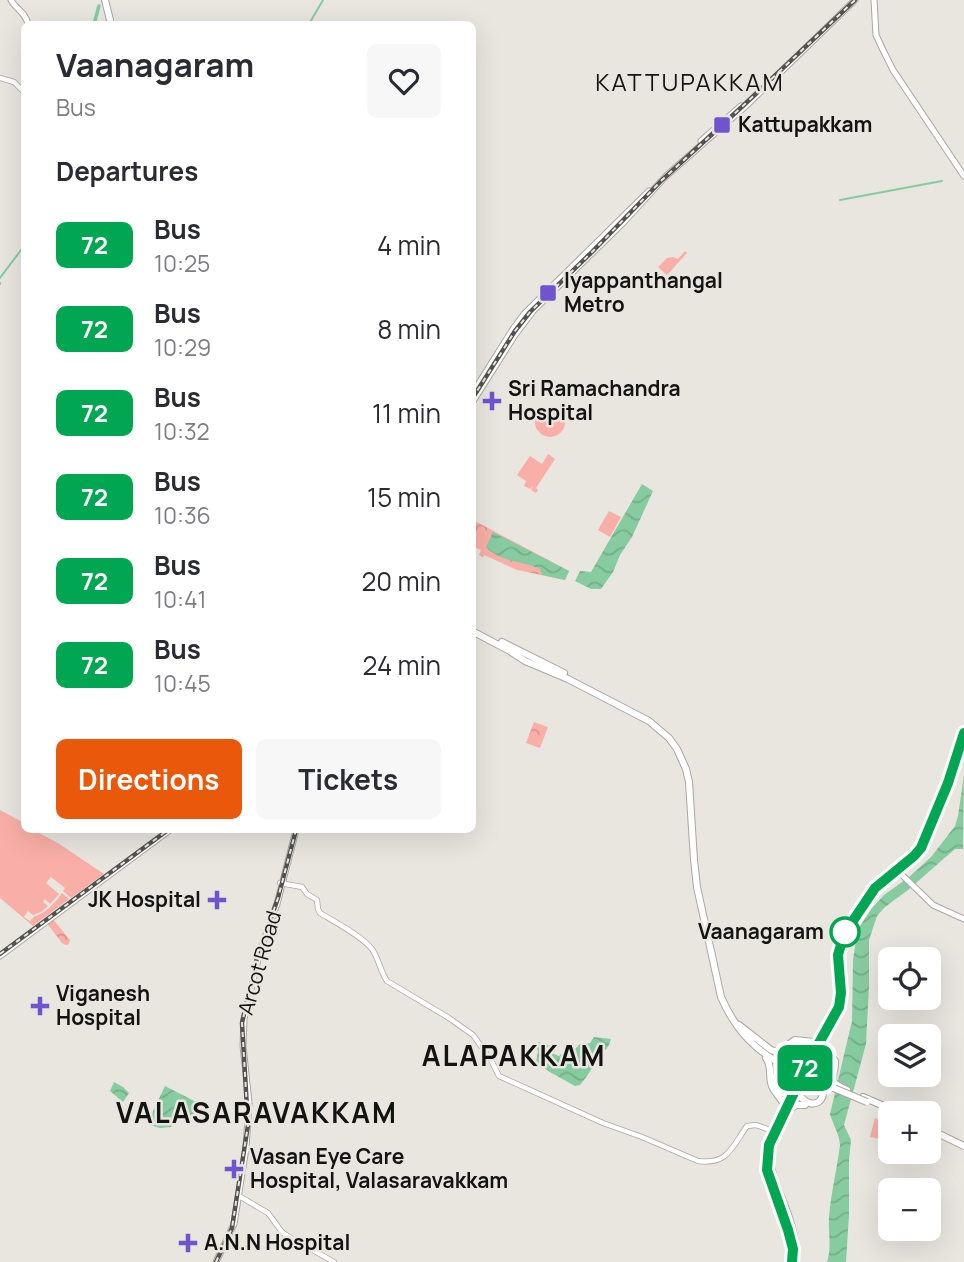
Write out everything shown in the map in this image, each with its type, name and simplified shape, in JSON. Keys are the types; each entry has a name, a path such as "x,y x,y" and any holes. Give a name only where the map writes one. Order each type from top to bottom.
{"highway":[{"path":"103,0 108,21"},
{"path":"476,631 651,718 672,735 690,768 697,887 721,997 728,1014 747,1040 768,1060 771,1065 772,1087 786,1110 796,1104 820,1101 824,1091 820,1082"},
{"path":"821,1050 822,1037 840,1002 838,955 844,934 872,892 900,872 925,841 964,733"},
{"path":"739,1025 775,1052 795,1040 814,1042 832,1028 843,1004 841,959 847,934 877,891 925,846 950,786 964,743"},
{"path":"695,861 724,997 739,1025 768,1054 780,1062 820,1082 839,1088"},
{"path":"822,1037 824,1046 810,1061 798,1086 787,1094 778,1090 775,1077 782,1070 791,1068 810,1074 878,1106"},
{"path":"747,1040 780,1062"},
{"path":"791,1068 786,1054 790,1047 795,1045 801,1044 807,1049 810,1061"},
{"path":"810,1074 825,1076 831,1072 832,1061 821,1050"},
{"path":"821,1050 835,1062 832,1078 839,1088"},
{"path":"798,1086 803,1103 807,1106 821,1103 830,1091 839,1088"},
{"path":"868,1101 878,1105"},
{"path":"941,1132 964,1143"}],"main road":[{"path":"13,0 27,21"},
{"path":"476,397 525,321 552,292 666,177 747,105 853,0"},
{"path":"875,0 878,34 884,48 964,174"},
{"path":"0,78 14,82 21,89"},
{"path":"476,388 524,314 622,222"},
{"path":"0,954 164,833"},
{"name":"Arcot Road","path":"236,1210 248,1125 241,1032 258,958 274,915 294,833"},
{"path":"900,872 933,905 964,919"},
{"path":"281,884 302,887 317,900 320,913 373,950 387,981 473,1034 497,1073 505,1078 603,1123 708,1163 724,1158 747,1126 756,1125 776,1132"},
{"path":"794,1262 794,1236 767,1168 769,1148 798,1086"},
{"path":"779,1195 771,1154 786,1110"},
{"name":"Arcot Road","path":"216,1262 230,1230 240,1183"},
{"path":"239,1196 268,1213 286,1235 334,1262"}],"green space":[{"path":"685,251 687,253 667,275 658,267 667,258 678,259"},
{"path":"550,407 556,408 564,416 564,428 556,436 550,437 544,436 536,428 535,422 536,416 544,408"},
{"path":"548,454 555,459 536,488 536,493 531,490 533,486 530,489 524,486 526,481 517,475 530,456 542,464"},
{"path":"609,511 621,517 610,537 598,530"},
{"path":"476,522 569,571 565,580 517,570 479,555 481,550 476,548"},
{"path":"534,722 548,727 540,748 526,743"},
{"path":"0,810 21,821 21,833 39,833 104,874 71,898 63,891 65,888 51,877 46,883 59,894 50,904 45,899 43,902 48,906 41,912 33,915 28,911 24,917 30,921 50,907 62,893 69,899 33,926 0,898"},
{"path":"52,918 70,940 69,944 62,943 46,922"},
{"path":"875,1118 878,1119 878,1139 870,1137"}],"water":[{"path":"642,484 653,491 613,572 601,589 591,589 575,581 580,571 591,572"},
{"path":"493,532 569,571 565,580 542,575 540,569 492,552 486,547"},
{"path":"964,775 963,849 955,849 885,907 877,916 869,940 866,1044 844,1125 851,1140 846,1262 827,1262 830,1208 840,1145 830,1114 852,1021 853,959 858,929 884,895 931,857 955,826"},
{"path":"594,1037 611,1039 580,1085 575,1086 536,1062 536,1046 539,1042 551,1046 552,1053 559,1056 565,1050 572,1052 580,1044 590,1043"},
{"path":"114,1082 129,1093 123,1102 110,1091"},
{"path":"165,1086 198,1103 192,1118 173,1122 171,1127 160,1128 150,1125 153,1111"}],"waterway":[{"path":"311,21 323,0"},
{"path":"95,21 99,6"},
{"path":"840,200 942,181"},
{"path":"0,278 21,250"}],"railway":[{"path":"476,393 530,312 662,180 855,0"},
{"path":"0,954 164,833"},
{"path":"216,1262 232,1228 248,1125 242,1023 257,958 278,898 295,833"}],"bus line":[{"name":"72","path":"792,1262 793,1249 788,1230 767,1170 769,1145 809,1061 839,1007 841,993 838,955 844,934 875,888 921,848 948,783 964,733"}],"place":[{"name":"Kattupakkam","path":"722,125"},
{"name":"Iyappanthangal Metro","path":"548,293"},
{"name":"Sri Ramachandra Hospital","path":"492,401"},
{"name":"JK Hospital","path":"217,900"},
{"name":"Vaanagaram","path":"845,932"},
{"name":"Viganesh Hospital","path":"40,1006"},
{"name":"Vasan Eye Care Hospital, Valasaravakkam","path":"234,1169"},
{"name":"A.N.N Hospital","path":"188,1243"}],"district":[{"name":"KATTUPAKKAM","path":"690,83"},
{"name":"ALAPAKKAM","path":"514,1056"},
{"name":"VALASARAVAKKAM","path":"257,1113"}]}
